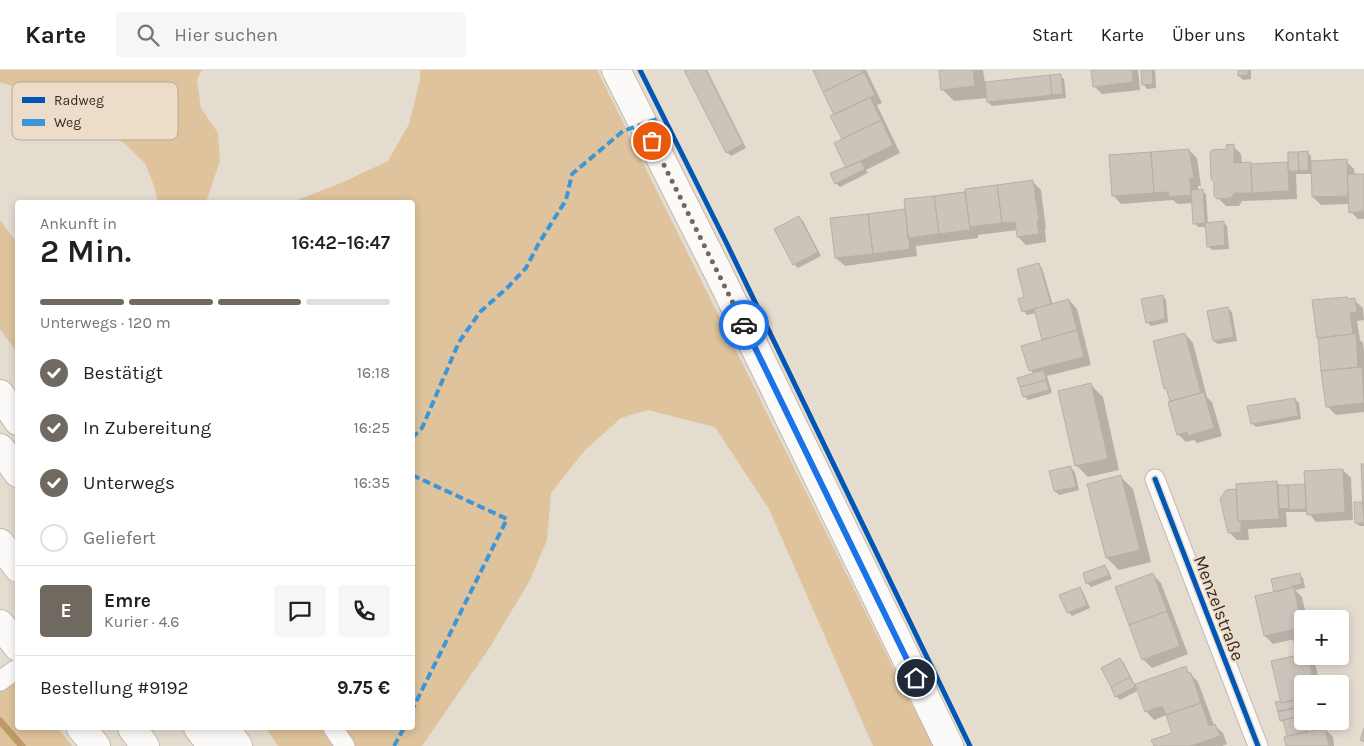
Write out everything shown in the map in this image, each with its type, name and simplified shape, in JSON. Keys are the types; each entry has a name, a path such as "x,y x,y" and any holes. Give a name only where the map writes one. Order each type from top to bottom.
{"main road":[{"path":"616,70 719,274 949,746"},
{"path":"0,394 15,416"},
{"path":"0,448 15,470"},
{"path":"0,543 15,564"},
{"path":"0,624 11,666"},
{"path":"83,730 96,746"},
{"path":"133,730 145,746"},
{"path":"200,730 212,746"},
{"path":"226,730 238,746"}],"street":[{"name":"Menzelstraße","path":"1155,479 1258,746"},
{"path":"334,730 345,746"}],"shaded area":[{"path":"0,70 202,70 197,80 201,108 218,133 220,161 207,200 158,200 145,163 119,140 178,140 178,82 12,82 12,86 0,82"},
{"path":"420,70 597,70 911,704 935,746 873,746 769,509 715,427 648,410 621,418 585,450 551,493 547,540 529,582 488,650 422,746 354,746 343,730 415,730 415,200 297,200 341,183 388,161 409,124 420,80"},
{"path":"0,220 15,240 15,350 0,329"},
{"path":"15,679 15,730 60,730 72,746 0,746 0,690"},
{"path":"267,730 325,730 336,746 278,746"}],"building":[{"path":"684,70 706,70 743,144 726,153"},
{"path":"813,70 862,70 864,72 823,92"},
{"path":"939,70 973,70 975,86 941,90"},
{"path":"1091,70 1132,70 1133,82 1093,87"},
{"path":"1141,70 1152,70 1153,84 1142,85"},
{"path":"1238,70 1248,70 1248,75 1238,76"},
{"path":"864,72 875,95 834,115 823,92"},
{"path":"1061,74 1063,94 1052,95 1050,75"},
{"path":"1050,75 1052,95 987,102 985,82"},
{"path":"870,97 881,120 842,139 830,116"},
{"path":"881,120 893,145 846,168 834,143"},
{"path":"1234,144 1234,163 1251,162 1252,193 1234,193 1231,198 1217,199 1214,196 1214,182 1211,179 1210,152 1212,150 1227,149 1226,145"},
{"path":"1189,149 1194,178 1190,178 1191,195 1169,197 1168,192 1154,193 1151,152"},
{"path":"1308,151 1308,170 1299,171 1298,152"},
{"path":"1151,152 1154,193 1112,196 1109,155"},
{"path":"1288,152 1298,152 1299,171 1288,171"},
{"path":"1347,159 1348,196 1312,197 1311,161"},
{"path":"861,161 865,169 835,184 830,173"},
{"path":"1288,162 1289,191 1252,193 1251,164"},
{"path":"1347,174 1364,174 1364,211 1349,213"},
{"path":"1033,180 1039,234 1017,237 1015,222 1002,223 997,185"},
{"path":"997,185 1002,223 970,227 965,189"},
{"path":"1203,189 1205,223 1193,224 1191,190"},
{"path":"965,192 970,230 939,234 934,196"},
{"path":"934,196 939,234 908,238 904,199"},
{"path":"905,209 910,249 873,254 868,214"},
{"path":"868,214 873,254 835,258 830,218"},
{"path":"799,216 818,252 793,265 774,229"},
{"path":"1224,221 1225,245 1207,247 1205,223"},
{"path":"1039,263 1051,304 1022,312 1018,299 1024,297 1017,269"},
{"path":"1163,295 1165,319 1146,323 1141,299"},
{"path":"1347,297 1347,299 1355,298 1357,312 1350,313 1353,334 1317,338 1312,300"},
{"path":"1069,299 1077,330 1042,340 1034,309"},
{"path":"1228,307 1234,337 1213,341 1207,311"},
{"path":"1077,330 1084,357 1029,371 1021,346"},
{"path":"1185,333 1201,393 1170,401 1166,388 1164,389 1153,341"},
{"path":"1356,334 1358,367 1321,371 1318,338"},
{"path":"1362,367 1364,403 1326,407 1321,371"},
{"path":"1044,370 1046,380 1020,387 1017,378"},
{"path":"1046,380 1049,390 1023,397 1020,387"},
{"path":"1091,383 1108,459 1075,466 1058,391"},
{"path":"1204,392 1214,428 1188,436 1187,432 1177,435 1168,402"},
{"path":"1295,398 1298,416 1251,424 1247,406"},
{"path":"1361,464 1364,464 1364,509 1363,509"},
{"path":"1071,466 1076,487 1054,491 1049,471"},
{"path":"1343,469 1345,512 1307,515 1304,471"},
{"path":"1121,475 1140,550 1106,558 1087,484"},
{"path":"1277,481 1279,519 1238,521 1236,484"},
{"path":"1305,484 1306,509 1289,510 1288,485"},
{"path":"1278,485 1288,485 1289,508 1279,509"},
{"path":"1236,489 1238,521 1241,521 1241,532 1228,533 1220,499 1226,490"},
{"path":"1354,502 1363,502 1364,523 1355,523"},
{"path":"1105,565 1109,575 1086,584 1083,573"},
{"path":"1153,573 1167,611 1129,625 1115,587"},
{"path":"1300,573 1302,584 1274,592 1271,579"},
{"path":"1080,587 1087,605 1067,613 1059,595"},
{"path":"1294,587 1298,610 1294,610 1294,630 1264,636 1255,596"},
{"path":"1167,611 1180,646 1142,660 1129,625"},
{"path":"1294,656 1294,665 1310,665 1312,675 1294,675 1294,700 1281,703 1271,661"},
{"path":"1120,658 1130,677 1111,687 1101,668"},
{"path":"1186,666 1188,673 1191,673 1201,703 1166,715 1162,706 1145,712 1135,684"},
{"path":"1130,677 1135,687 1115,697 1111,687"},
{"path":"1294,700 1294,708 1278,712 1275,702 1280,701 1281,703"},
{"path":"1201,703 1209,726 1215,724 1220,736 1191,746 1154,746 1151,740 1172,733 1166,715"},
{"path":"1294,708 1294,718 1280,721 1278,711"},
{"path":"1294,718 1294,730 1306,730 1306,732 1287,736 1283,720"},
{"path":"1364,728 1364,742 1360,740"},
{"path":"1316,730 1325,730 1329,746 1286,746 1284,737"}],"waterway":[{"path":"0,721 22,746"}],"marked path":[{"path":"415,435 422,428 459,342 480,312 526,268 566,200 572,174 623,131 663,117"},
{"path":"415,476 507,519 415,704"},
{"path":"394,746 403,730"}],"cycle path":[{"path":"640,70 725,240 970,746"},
{"path":"1155,479 1258,746"}],"way so far":[{"path":"652,141 744,325"}],"route":[{"path":"744,325 916,678"}]}
